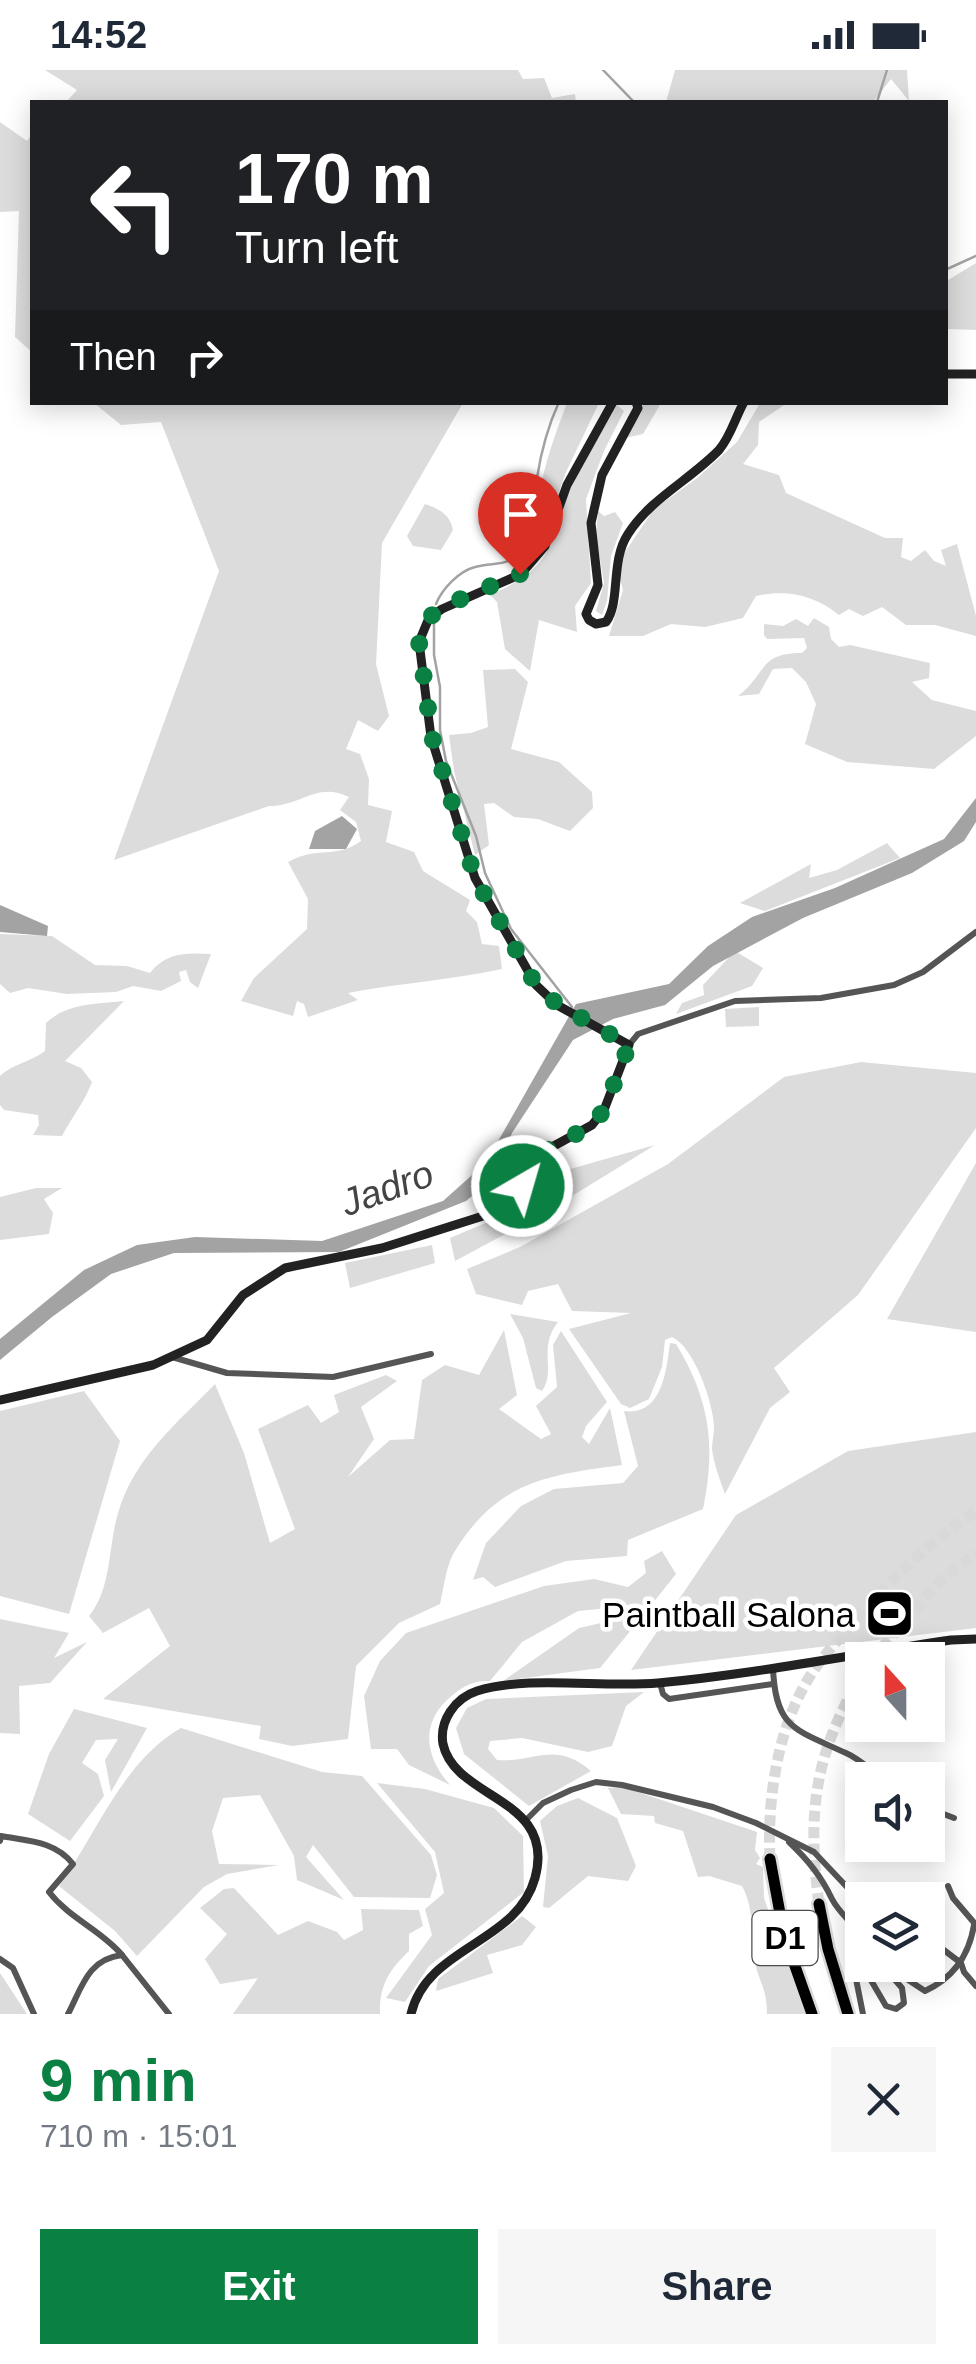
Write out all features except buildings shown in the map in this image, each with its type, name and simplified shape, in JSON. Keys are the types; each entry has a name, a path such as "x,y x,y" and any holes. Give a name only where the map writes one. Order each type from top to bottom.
{"highway":[{"name":"D1","path":"770,1860 784,1936 812,2014"},
{"name":"D1","path":"819,1904 848,2014"}],"street":[{"path":"948,374 976,374"},
{"path":"611,405 567,485 545,546 520,574 428,618 419,642 432,737 475,878 536,985 557,1004 629,1045"},
{"path":"637,405 602,476 591,523 598,585 586,614 596,624 606,622 611,615 615,570 627,535 652,505 722,447 743,405"},
{"path":"0,1400 96,1380 171,1357 207,1340 243,1294 284,1268 382,1248 484,1216 522,1186 542,1153 592,1125 604,1110 629,1045 638,1034 734,1001 821,998 894,985 923,972 976,932"},
{"path":"171,1357 227,1373 332,1377 431,1354"},
{"path":"411,2014 418,1994 442,1964 522,1906 536,1874 535,1845 524,1821 514,1809 466,1778 448,1757 443,1730 455,1704 475,1692 502,1688 660,1683 976,1639"},
{"path":"772,1667 778,1704 787,1724 859,1762"},
{"path":"660,1683 669,1699 773,1684"},
{"path":"524,1821 544,1803 596,1782 713,1807 756,1823 814,1852 845,1885"},
{"path":"945,1815 954,1818"},
{"path":"0,1841 1,1836 64,1852 72,1864 49,1892 62,1908 110,1941 169,2014"},
{"path":"784,1838 808,1859 845,1916"},
{"path":"945,1978 961,1963 975,1925 952,1898 948,1886"},
{"path":"945,1951 961,1963 976,1986"},
{"path":"68,2014 89,1973 105,1957 122,1955"},
{"path":"0,1959 13,1968 34,2014"},
{"path":"857,1982 863,2014"},
{"path":"872,1982 886,2006 896,2009 904,2004 897,1982"},
{"path":"911,1982 925,1991 941,1982"}],"shaded area":[{"path":"45,70 518,70 523,79 544,78 552,98 575,94 576,100 68,100 77,90"},
{"path":"675,70 907,70 909,100 891,79 875,100 667,100"},
{"path":"0,122 27,141 30,137 30,350 15,337 19,211 0,212"},
{"path":"976,263 976,330 948,329 948,280"},
{"path":"96,405 462,405 382,543 376,664 389,716 378,731 358,720 346,749 360,754 369,779 368,805 392,811 386,842 414,852 423,871 470,900 466,911 477,922 482,944 499,946 502,969 348,993 358,1000 308,1017 304,1004 297,1001 293,1016 241,1001 254,978 307,929 308,899 288,862 309,854 343,850 361,841 356,822 340,810 349,797 338,793 318,793 269,806 114,860 219,571 161,422 121,425"},
{"path":"566,405 598,405 566,472 543,538 538,508 550,451"},
{"path":"617,405 624,411 586,499 591,583 575,606 577,632 539,620 530,671 505,649 497,602 490,595 527,574 546,553 576,478"},
{"path":"643,405 660,405 643,434 625,438"},
{"path":"759,405 784,405 759,422 758,445 743,464 779,475 786,493 885,538 903,538 901,557 911,561 925,550 934,561 946,566 941,550 957,544 976,616 976,636 935,625 906,625 882,607 863,616 849,609 839,615 810,598 778,593 756,596 743,618 705,627 671,624 643,636 609,636 623,590 619,575 623,555 654,509 696,479 737,442"},
{"path":"425,504 443,513 452,524 453,530 441,550 413,546 407,536"},
{"path":"598,511 604,516 615,512 623,523 611,556 602,615 596,611 604,583 596,536"},
{"path":"814,618 829,627 831,639 839,647 850,645 930,663 929,678 912,682 932,700 976,711 976,736 934,769 847,762 805,744 816,704 806,682 792,668 773,669 759,694 738,696 770,661 802,653 807,648 804,638 767,639 764,624 783,626 796,619 808,626"},
{"path":"515,669 528,682 511,749 559,762 592,792 593,808 570,831 538,819 514,817 494,803 484,804 489,845 475,855 449,735 488,727 483,670"},
{"name":"Jadro","path":"976,798 976,822 964,841 912,873 803,918 713,966 665,1005 613,1019 573,1040 512,1133 494,1178 466,1201 339,1252 174,1253 111,1274 0,1360 0,1339 84,1270 137,1245 195,1237 322,1241 443,1201 471,1176 497,1143 576,1004 669,984 708,946 752,917 835,888 944,839"},
{"path":"342,816 357,829 346,849 309,849 315,831"},
{"path":"887,843 900,858 765,911 740,903 811,864 809,878 837,870"},
{"path":"0,905 48,926 47,936 0,932"},
{"path":"0,934 52,936 95,965 127,966 150,973 170,957 211,954 198,988 190,982 186,970 179,972 181,981 161,991 133,986 116,992 67,994 28,988 10,993 0,984"},
{"path":"735,951 763,968 752,986 676,1014 682,1003 704,995 703,985"},
{"path":"124,1001 65,1061 81,1068 92,1082 62,1136 33,1135 39,1125 38,1115 4,1110 0,1105 0,1076 45,1051 46,1023 73,1008"},
{"path":"759,1007 759,1026 726,1027 725,1009"},
{"path":"861,1062 976,1073 976,1128 858,1295 774,1368 790,1392 770,1408 725,1494 713,1455 710,1403 695,1363 680,1343 672,1337 665,1340 662,1367 649,1399 630,1408 621,1404 569,1329 631,1313 572,1311 558,1284 528,1291 522,1305 476,1294 467,1269 520,1247 668,1164 784,1077"},
{"path":"655,1145 546,1212 455,1261 450,1238 502,1216 549,1175"},
{"path":"976,1163 976,1332 887,1319"},
{"path":"36,1188 62,1188 44,1199 53,1213 49,1234 0,1240 0,1197"},
{"path":"432,1245 435,1263 350,1288 345,1263"},
{"path":"510,1314 558,1322 549,1341 548,1375 542,1391 536,1388 523,1338"},
{"path":"504,1330 517,1395 499,1409 541,1439 551,1434 536,1406 557,1387 553,1345 561,1331 607,1402 586,1426 582,1437 589,1444 610,1408 622,1465 548,1478 527,1485 489,1509 452,1557 440,1604 399,1623 356,1666 348,1739 292,1746 259,1739 261,1726 103,1699 170,1646 149,1608 103,1633 89,1616 106,1580 125,1493 146,1458 215,1384 244,1453 270,1543 295,1529 258,1429 308,1405 321,1423 339,1412 334,1395 386,1375 397,1381 361,1407 374,1439 348,1477 390,1440 414,1439 422,1380 445,1365 479,1375"},
{"path":"670,1343 676,1344 696,1384 707,1424 709,1464 703,1509 628,1540 627,1556 566,1561 495,1587 483,1577 473,1580 486,1543 521,1506 554,1489 623,1483 638,1466 624,1411 647,1407 654,1399 664,1379"},
{"path":"84,1391 120,1441 69,1614 0,1596 0,1411"},
{"path":"976,1432 976,1628 631,1670 736,1515 848,1451"},
{"path":"662,1551 676,1574 652,1604 578,1611 522,1642 490,1681 467,1686 447,1700 433,1720 429,1742 436,1764 450,1785 409,1765 397,1749 371,1749 364,1696 380,1661 406,1633 544,1586 594,1579 628,1587 646,1573 644,1561"},
{"path":"645,1613 600,1668 503,1681 579,1628"},
{"path":"0,1619 69,1633 54,1658 87,1642 50,1683 19,1686 20,1734 0,1733"},
{"path":"644,1692 626,1706 612,1746 588,1752 522,1738 490,1741 488,1749 497,1760 555,1755 591,1771 529,1806 464,1754 456,1728 467,1708 486,1699"},
{"path":"74,1709 147,1728 111,1792 105,1760 118,1739 96,1740 82,1763 98,1774 104,1796 70,1841 28,1814 49,1754"},
{"path":"181,1728 322,1772 362,1776 431,1855 437,1875 430,1898 354,1897 313,1845 306,1857 344,1900 297,1880 294,1856 260,1795 223,1798 212,1831 219,1864 279,1865 227,1874 204,1887 137,1956 115,1931 59,1886 127,1779 161,1742"},
{"path":"377,1783 425,1789 494,1808 523,1836 524,1892 429,1966 405,2002 386,1998 432,1935 425,1909 444,1893 435,1852"},
{"path":"623,1787 757,1832 755,1850 760,1858 756,1864 763,1867 764,1898 804,2014 767,2014 754,1958 749,1904 742,1886 709,1876 698,1877 683,1831 655,1823 654,1816 621,1814 608,1788"},
{"path":"578,1798 617,1818 636,1866 628,1881 588,1876 549,1908 543,1907 548,1856 540,1821 557,1806"},
{"path":"234,1888 278,1935 308,1921 337,1932 344,1940 363,1930 361,1909 419,1910 423,1926 409,1934 409,1951 387,1979 380,2014 233,2014 258,1978 220,1984 205,1959 227,1934 200,1908 224,1889"},
{"path":"522,1916 536,1927 522,1945 487,1955 493,1973 436,1991 438,1979"},
{"path":"0,1973 27,2014 0,2014"}],"waterway":[{"path":"603,70 632,100"},
{"path":"878,100 887,70"},
{"path":"948,269 976,256"},
{"path":"436,604 463,572 513,559 524,547 533,523 543,449 558,405"},
{"path":"434,624 440,730 446,761 476,836 485,873 511,929 572,1007"}],"tunnel":[{"path":"770,1859 773,1785 784,1735 803,1688 827,1653 888,1585 976,1511"},
{"path":"887,1642 940,1581 976,1553"},
{"path":"819,1904 814,1841 818,1785 833,1731 845,1705"}],"place":[{"name":"Paintball Salona","path":"890,1614"}],"route":[{"path":"520,574 442,609 428,618 423,627 419,642 432,737 475,878 536,985 557,1004 629,1045 604,1110 592,1125 542,1153 522,1186"}]}
